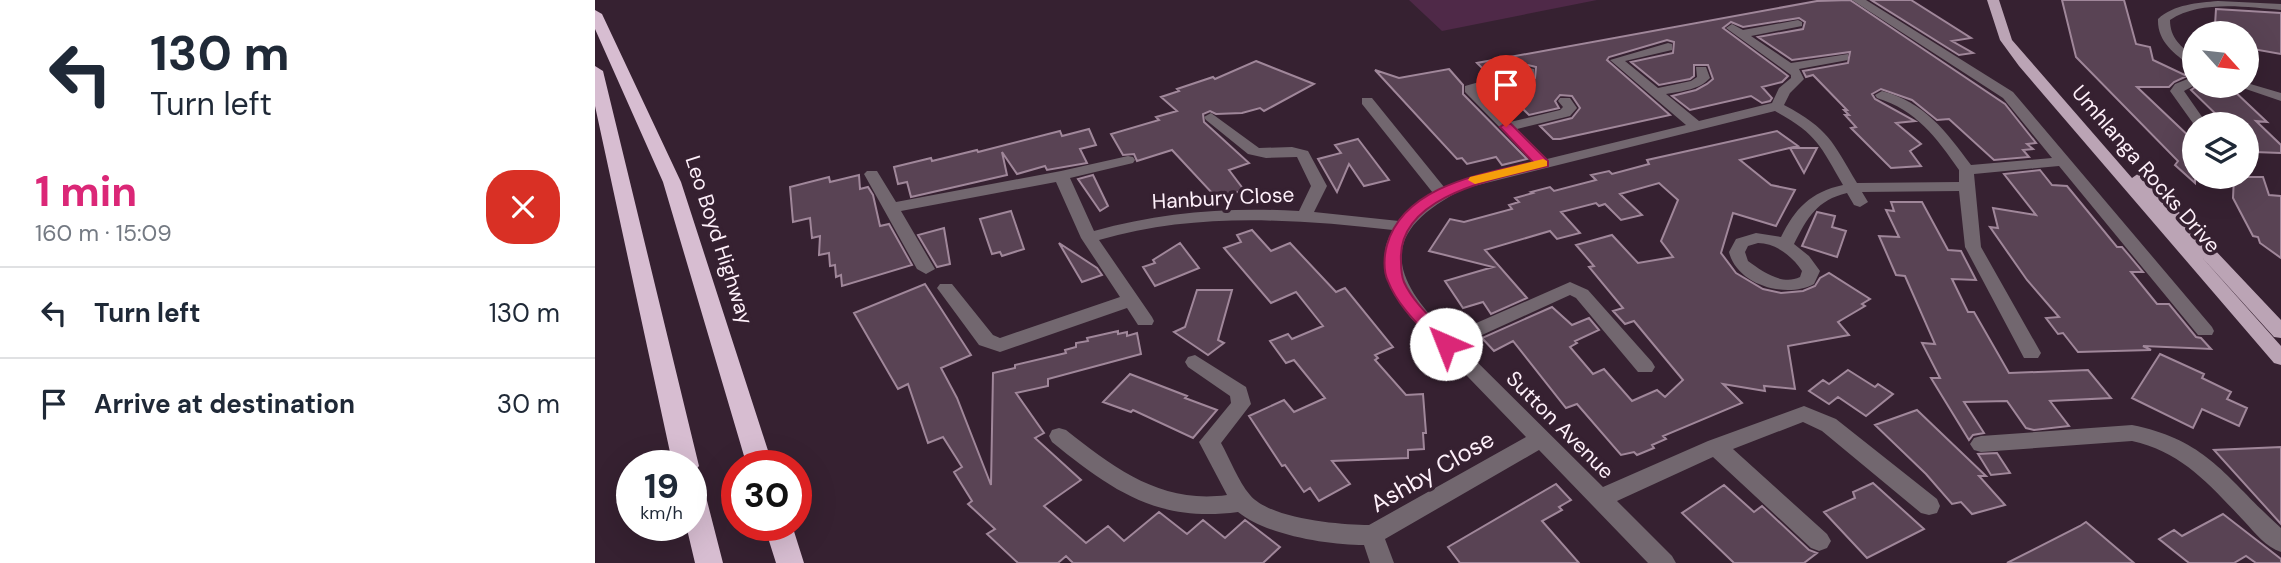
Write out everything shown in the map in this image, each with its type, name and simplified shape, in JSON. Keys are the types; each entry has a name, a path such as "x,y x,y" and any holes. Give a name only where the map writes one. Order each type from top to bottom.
{"highway":[{"name":"Leo Boyd Highway","path":"595,15 673,182 755,450"},
{"path":"595,60 605,39"},
{"path":"595,71 682,450"},
{"path":"704,541 709,563"},
{"path":"783,541 790,563"}],"main road":[{"name":"Umhlanga Rocks Drive","path":"1993,0 2005,40 2018,57 2281,358"},
{"name":"Umhlanga Rocks Drive","path":"2003,0 2011,30 2028,56 2281,332"}],"street":[{"path":"1858,0 1999,87 2065,161 2205,331"},
{"path":"2182,54 2164,31 2164,19 2175,8 2210,1 2281,7"},
{"path":"1777,106 1784,91 1798,79 1789,67 1737,31 1798,24"},
{"path":"1668,47 1616,60 1696,126"},
{"path":"1789,67 1845,57"},
{"path":"1655,93 1695,83 1704,78 1701,70"},
{"path":"1529,72 1471,88 1543,163"},
{"path":"2182,86 2177,91 2192,112"},
{"path":"2259,90 2281,97"},
{"path":"1882,95 1912,106 1940,134 1967,170 1966,187 1973,247 2031,353"},
{"path":"1367,101 1441,194"},
{"path":"1506,127 1566,113 1570,108 1565,101"},
{"path":"1403,226 1419,208 1441,194 1474,180 1777,106 1804,121 1823,137 1860,202"},
{"path":"1211,117 1250,150 1266,153 1293,151 1303,154 1319,186 1305,215"},
{"path":"889,208 1061,176 1128,160"},
{"path":"1967,170 2065,161"},
{"path":"872,174 926,269"},
{"path":"1061,176 1089,238 1145,321"},
{"path":"1785,245 1801,214 1818,197 1850,187 1966,187"},
{"name":"Hanbury Close","path":"1089,238 1125,226 1155,220 1252,214 1305,215 1403,226"},
{"name":"Sutton Avenue","path":"1403,226 1393,253 1394,278 1404,297 1446,344 1664,563"},
{"path":"946,288 986,340 1000,345 1131,300"},
{"path":"1446,344 1570,288 1582,294 1645,367"},
{"path":"1059,436 1110,477 1131,490 1188,506 1216,508 1242,502 1210,442 1241,404 1242,398 1239,392 1195,362"},
{"path":"1601,498 1799,414 1808,415 1829,425 1929,506"},
{"path":"1981,444 2132,433 2152,435 2186,451 2204,464 2281,542"},
{"name":"Ashby Close","path":"1242,502 1256,513 1279,522 1349,535 1372,535 1541,439"},
{"path":"1716,447 1819,541"},
{"path":"1372,535 1382,563"}],"shaded area":[{"path":"1409,0 1597,0 1442,31"}],"building":[{"path":"1850,0 2005,104 2036,143 2027,144 2033,149 2023,150 2029,157 1994,160 1949,119 1937,120 1912,100 1881,89 1872,94 1875,99 1915,121 1896,123 1921,144 1910,151 1921,166 1891,168 1851,128 1856,127 1845,115 1849,115 1844,110 1847,110 1813,75 1806,77 1803,71 1848,63 1850,52 1792,60 1758,37 1803,29 1805,22 1799,18 1743,27 1731,22 1723,28 1788,76 1782,82 1762,87 1772,98 1770,101 1762,103 1751,96 1690,110 1672,96 1696,90 1713,79 1708,65 1694,65 1694,76 1690,79 1659,85 1631,62 1673,53 1674,42 1667,40 1609,57 1607,60 1670,115 1560,139 1553,139 1540,126 1572,118 1580,108 1572,96 1560,95 1555,101 1559,108 1529,115 1501,87 1535,78 1536,67 1528,65 1490,76 1477,63 1817,1"},
{"path":"1871,0 1911,0 1971,38 1952,41 1973,53 1959,55"},
{"path":"2062,0 2124,0 2136,44 2150,47 2153,60 2182,74 2182,78 2169,87 2137,87 2182,130 2182,171 2175,165 2178,161 2076,57"},
{"path":"2216,9 2281,13 2281,54 2259,50 2259,21 2215,21"},
{"path":"1256,61 1314,84 1264,111 1260,108 1242,113 1216,114 1210,111 1203,114 1204,122 1249,163 1229,170 1244,190 1223,197 1217,192 1212,193 1172,150 1137,161 1134,154 1123,155 1111,134 1159,120 1156,117 1177,111 1161,97 1213,77 1215,79"},
{"path":"1449,69 1463,85 1463,94 1527,159 1502,165 1496,157 1467,164 1462,158 1457,159 1375,70 1399,78"},
{"path":"2199,98 2242,98 2256,112 2214,112"},
{"path":"2259,124 2281,145 2281,153 2259,152"},
{"path":"1089,129 1096,145 1080,149 1087,163 1047,170 1045,166 1017,174 1002,152 1007,175 911,197 907,182 898,184 894,167 931,158 932,161 977,150 978,152 1060,131 1062,136"},
{"path":"1777,131 1798,146 1740,160 1771,185 1795,190 1776,226 1733,213 1721,253 1736,273 1763,289 1781,293 1803,291 1815,286 1820,278 1829,273 1870,299 1862,304 1865,306 1838,322 1849,335 1788,346 1795,389 1764,386 1765,391 1723,384 1742,403 1663,436 1666,439 1652,445 1654,448 1637,455 1634,452 1621,455 1577,404 1566,408 1513,341 1494,351 1482,338 1552,307 1572,325 1589,318 1599,330 1575,341 1577,343 1570,347 1593,374 1604,369 1632,401 1657,390 1665,397 1683,380 1634,321 1625,324 1613,311 1623,308 1589,267 1594,266 1576,245 1612,235 1638,263 1673,257 1661,241 1678,200 1659,183 1620,194 1642,215 1621,220 1605,204 1599,206 1596,203 1561,212 1580,233 1557,239 1550,231 1485,250 1527,298 1491,314 1483,302 1463,308 1445,281 1493,267 1429,251 1450,219 1464,222 1512,209 1509,205 1519,202 1515,198 1533,193 1531,192 1550,187 1554,191 1596,180 1591,175 1609,171 1612,174 1649,164 1647,160"},
{"path":"1358,139 1389,180 1364,186 1349,164 1337,192 1318,159 1341,153 1335,145"},
{"path":"1790,148 1817,148 1804,173"},
{"path":"2040,170 2052,185 2067,186 2117,247 2122,247 2143,272 2131,272 2157,304 2169,304 2196,337 2201,338 2211,349 2143,346 2151,350 2078,352 2063,333 2058,334 2046,318 2059,317 2027,280 1990,227 1998,228 1993,208 2036,215 2004,174"},
{"path":"859,175 860,189 868,187 873,195 880,226 889,224 912,265 842,286 841,275 836,277 835,265 830,266 829,253 819,255 820,236 812,238 810,218 793,222 790,187 829,177 830,182"},
{"path":"1093,175 1108,206 1100,211 1078,179"},
{"path":"2259,177 2263,177 2269,195 2281,196 2281,258 2260,243 2258,237 2253,236 2233,198 2233,189 2259,189"},
{"path":"1891,202 1922,202 1948,250 1961,251 1976,280 1952,279 1968,312 1974,312 2009,373 2088,370 2111,398 2050,401 2069,426 2034,430 2026,428 2007,401 1964,402 1984,433 1973,435 1969,440 1931,378 1940,378 1922,343 1935,344 1905,276 1896,275 1879,236 1899,237 1886,210 1894,211"},
{"path":"1011,211 1024,249 1002,256 1000,252 992,254 980,219"},
{"path":"1817,212 1835,216 1832,227 1846,231 1837,257 1802,246"},
{"path":"944,228 950,264 937,267 918,235"},
{"path":"1252,230 1271,251 1290,243 1336,292 1345,288 1393,347 1375,355 1378,358 1375,360 1406,395 1423,394 1426,433 1423,433 1424,449 1408,450 1408,458 1332,461 1350,484 1319,501 1310,488 1304,492 1285,465 1282,466 1249,416 1284,400 1294,412 1325,398 1294,360 1286,363 1270,341 1288,334 1292,339 1323,326 1296,292 1271,303 1224,248 1241,242 1237,235"},
{"path":"1059,243 1097,268 1102,275 1082,282"},
{"path":"1180,243 1199,268 1155,286 1143,267 1155,263 1153,260"},
{"path":"925,284 971,355 941,368 957,398 991,485 993,373 1066,353 1065,350 1076,347 1076,343 1088,341 1087,338 1118,331 1118,334 1127,332 1127,336 1137,333 1141,354 1048,379 1048,386 1016,393 1044,433 1035,438 1081,480 1044,506 1086,543 1108,526 1124,541 1159,512 1187,534 1203,520 1225,538 1245,520 1280,547 1263,563 1073,563 1066,556 1058,563 1018,563 987,534 995,529 968,504 972,501 954,472 962,467 943,437 928,443 908,384 898,389 854,313"},
{"path":"1197,290 1232,290 1218,340 1224,343 1208,355 1174,332 1185,327"},
{"path":"2160,354 2204,374 2202,378 2231,392 2227,399 2247,408 2239,426 2202,409 2193,428 2132,398"},
{"path":"1848,370 1875,387 1878,384 1893,394 1866,416 1838,397 1829,404 1809,391 1823,380 1829,384"},
{"path":"1130,374 1217,410 1193,438 1133,410 1131,412 1103,402"},
{"path":"1917,410 1986,476 1979,476 2005,505 1972,514 1961,502 1952,504 1926,474 1875,425"},
{"path":"2281,447 2281,524 2214,450"},
{"path":"1997,453 2010,473 1991,475 1978,454"},
{"path":"1873,483 1924,529 1867,558 1824,512 1855,498 1853,492"},
{"path":"1556,484 1571,500 1559,507 1562,510 1542,521 1579,563 1460,563 1448,547"},
{"path":"1724,485 1754,512 1762,506 1809,550 1817,553 1804,563 1734,563 1682,513"},
{"path":"2223,514 2281,559 2281,563 2256,563 2246,556 2234,563 2189,563 2159,539 2174,530 2182,536"},
{"path":"2086,522 2134,563 2007,563 2080,526"}],"slow traffic":[{"path":"1475,180 1543,163"}],"route":[{"path":"1446,344 1404,297 1394,278 1393,253 1403,226 1428,201 1461,184 1543,163 1506,127"}]}
